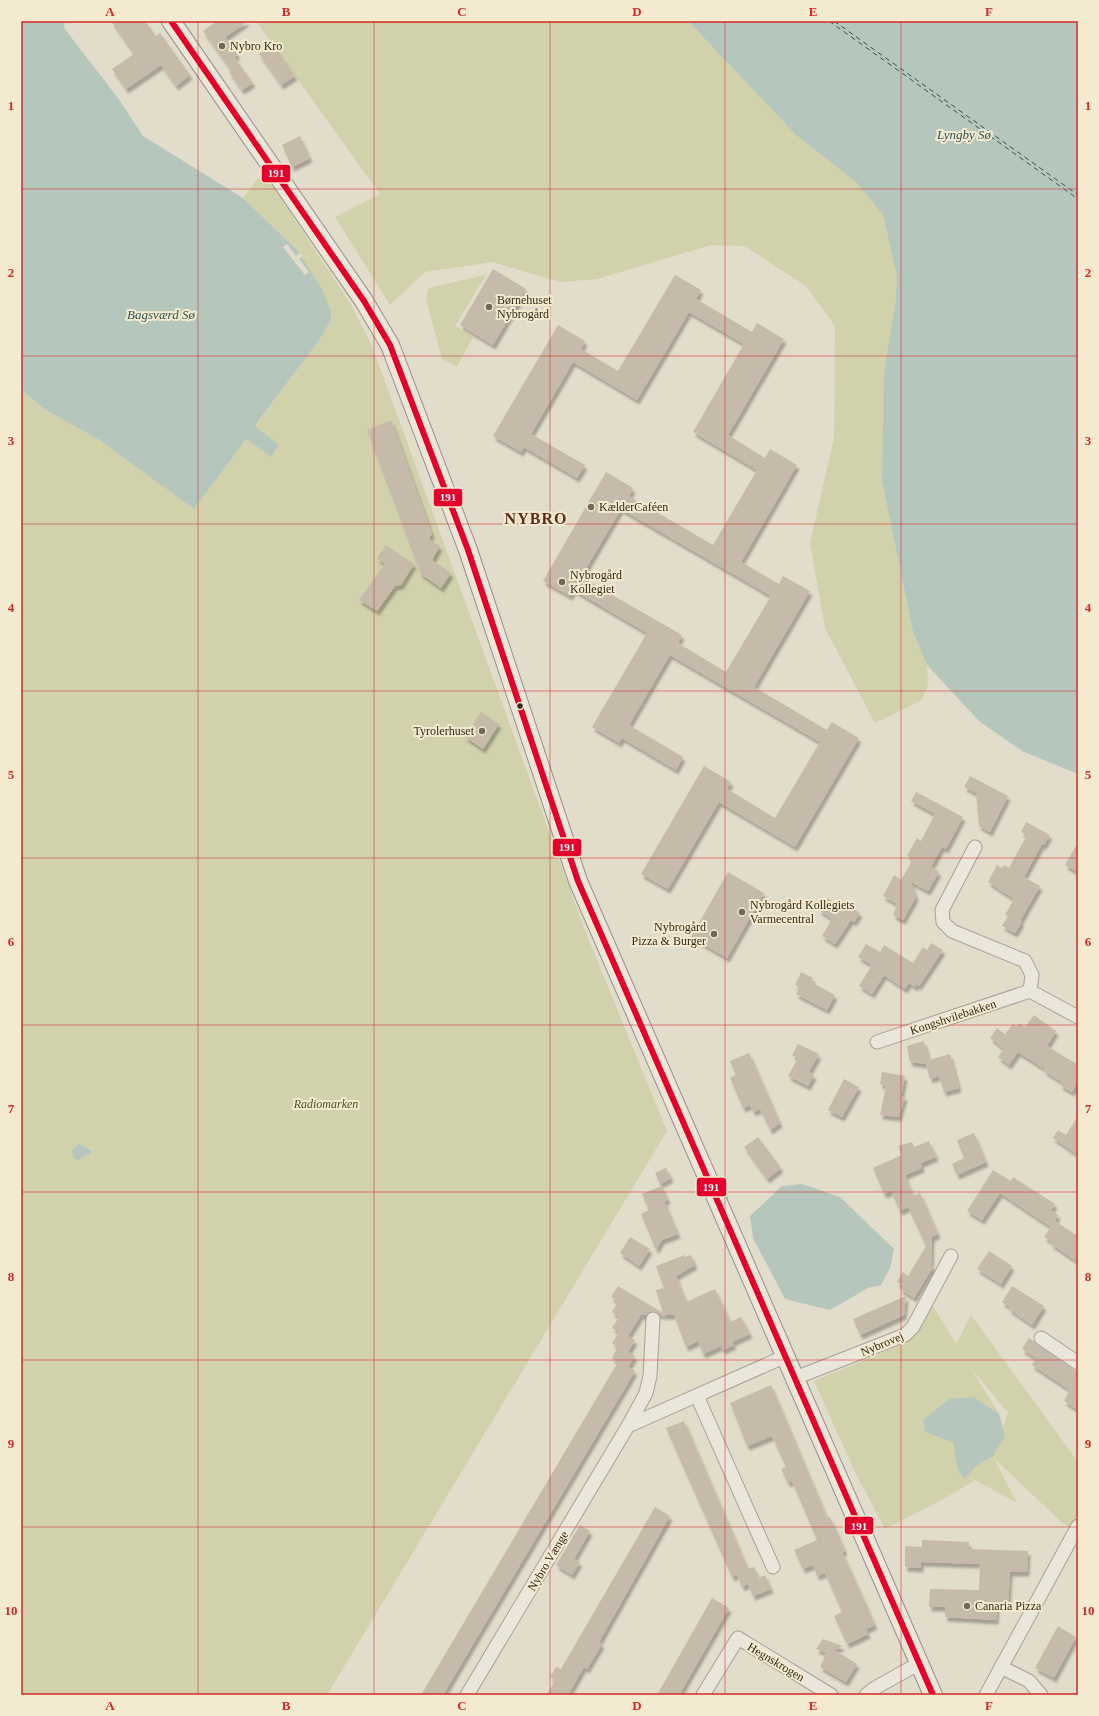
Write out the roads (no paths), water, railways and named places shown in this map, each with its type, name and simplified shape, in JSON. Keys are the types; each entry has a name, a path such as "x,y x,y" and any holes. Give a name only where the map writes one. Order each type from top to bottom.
{"street":[{"path":"171,21 364,301 390,345 480,583 578,881 786,1356 918,1664 933,1695"},
{"path":"976,847 942,910 943,922 952,931 1025,961 1032,975 1030,991 1078,1017"},
{"name":"Kongshvilebakken","path":"877,1042 1030,991"},
{"name":"Nybrovej","path":"795,1378 906,1335 913,1327 951,1256"},
{"name":"Nybro Vænge","path":"468,1695 628,1426 646,1393 653,1319"},
{"path":"1041,1338 1078,1363"},
{"path":"628,1426 786,1356"},
{"path":"697,1396 773,1567"},
{"path":"986,1695 1076,1535"},
{"name":"Hegnskrogen","path":"703,1695 738,1638 831,1695"},
{"path":"866,1695 918,1664"},
{"path":"1001,1667 1029,1681 1041,1695"}],"water":[{"name":"Bagsværd Sø","path":"21,21 65,21 64,28 118,98 143,136 243,198 297,250 322,289 331,312 331,320 320,339 255,426 279,445 271,457 246,439 194,509 101,441 44,409 21,389"},
{"name":"Lyngby Sø","path":"688,21 1078,21 1078,774 1022,751 979,721 927,665 913,632 882,481 884,374 895,306 897,277 883,215 857,183 796,135"},
{"path":"79,1144 91,1150 91,1154 85,1155 79,1160 73,1158 72,1150"},
{"path":"802,1184 840,1197 894,1249 890,1268 881,1285 868,1288 830,1310 785,1299 753,1238 750,1216 782,1186"},
{"path":"973,1397 999,1414 1005,1436 993,1456 975,1467 964,1479 958,1470 953,1442 925,1432 923,1420 949,1399"}],"place":[{"name":"Nybro Kro","path":"222,46"},
{"name":"Børnehuset Nybrogård","path":"489,307"},
{"name":"KælderCaféen","path":"591,507"},
{"name":"Nybrogård Kollegiet","path":"562,582"},
{"name":"Tyrolerhuset","path":"482,731"},
{"name":"Nybrogård Kollegiets Varmecentral","path":"742,912"},
{"name":"Nybrogård Pizza & Burger","path":"714,934"},
{"name":"Canaria Pizza","path":"967,1606"}],"district":[{"name":"NYBRO","path":"536,518"}],"park label":[{"name":"Radiomarken","path":"326,1104"}]}
